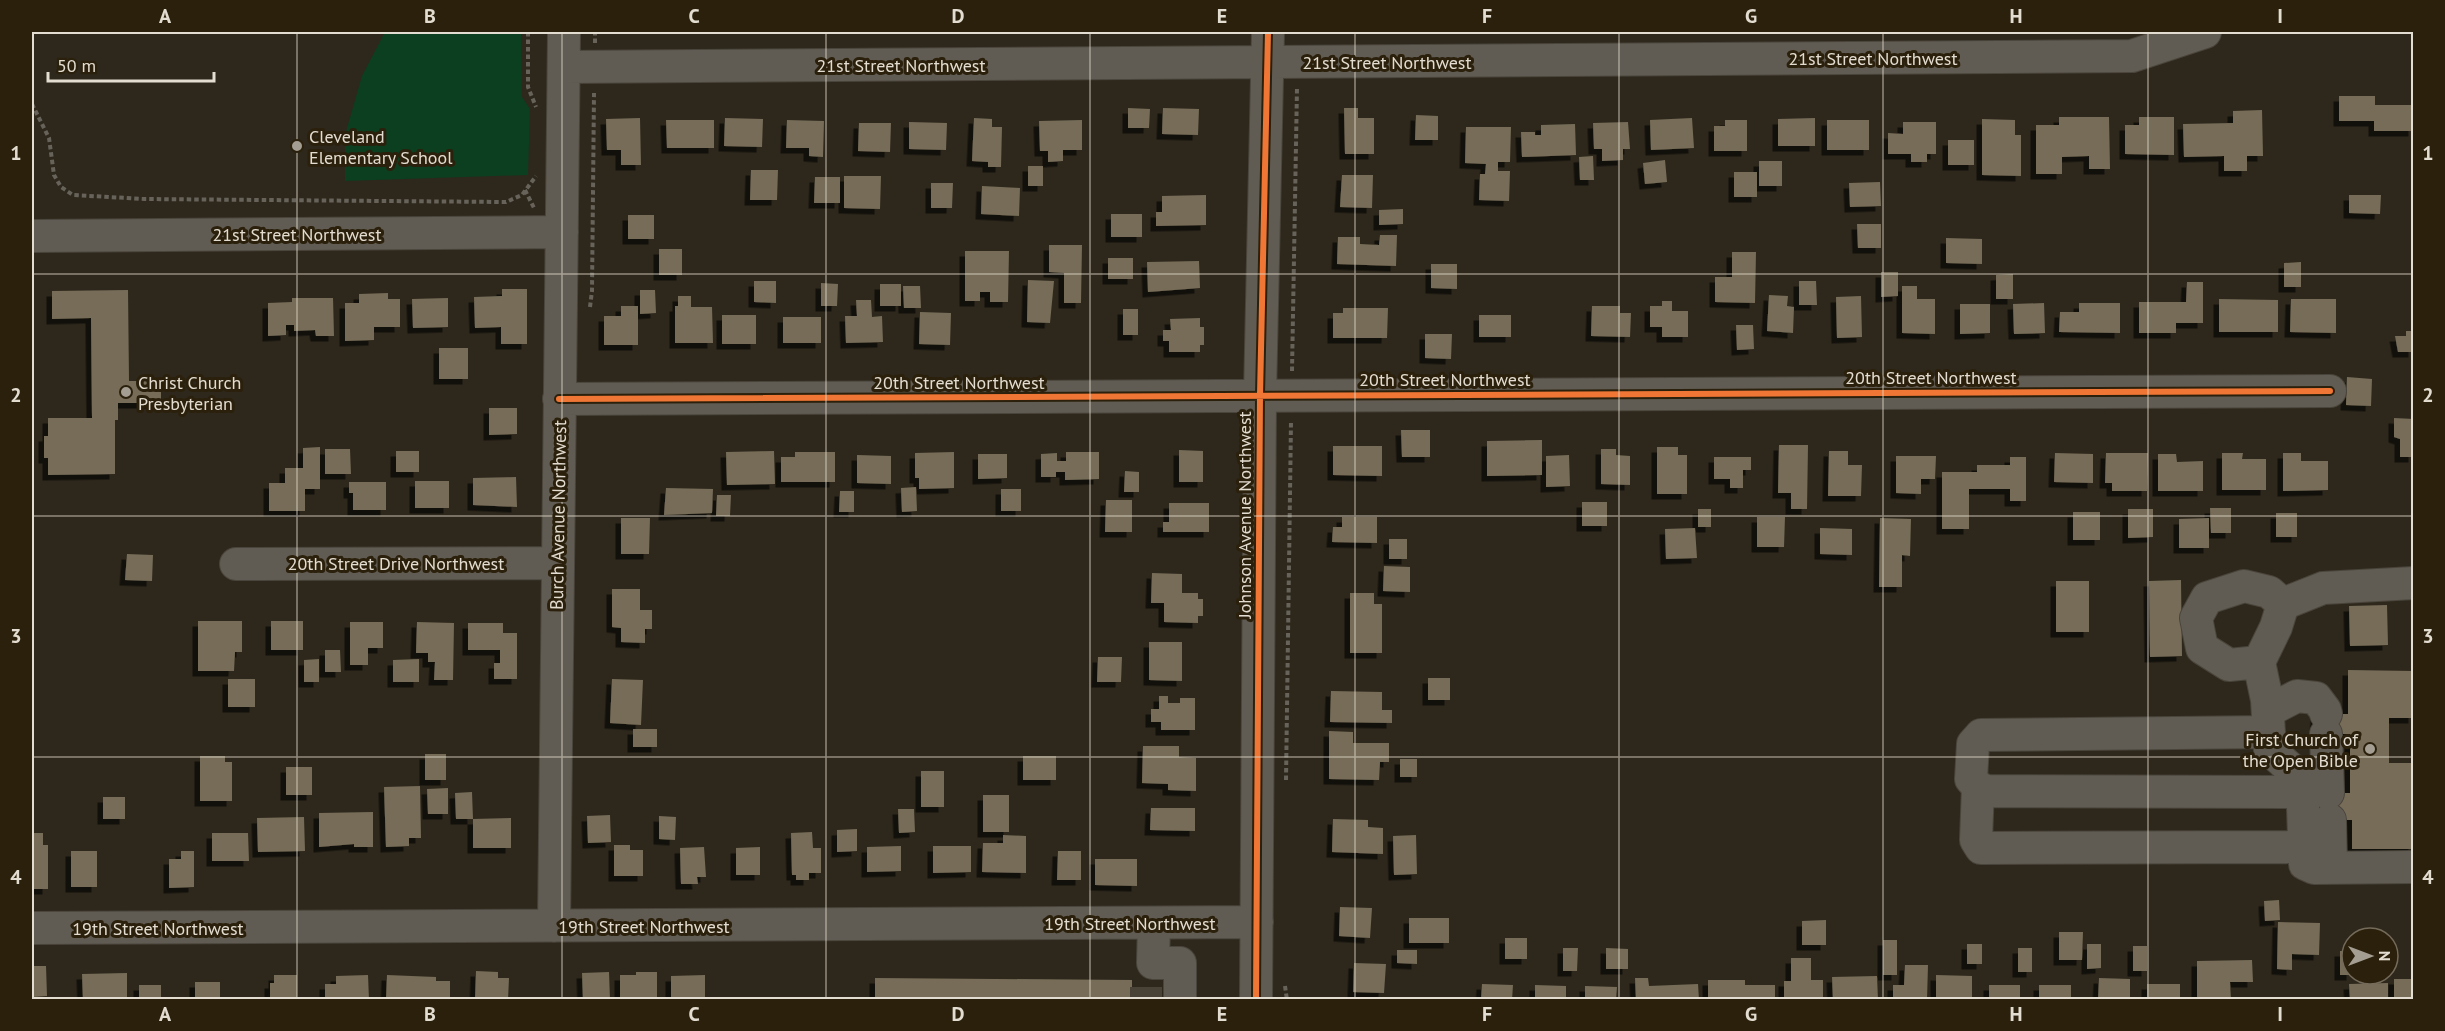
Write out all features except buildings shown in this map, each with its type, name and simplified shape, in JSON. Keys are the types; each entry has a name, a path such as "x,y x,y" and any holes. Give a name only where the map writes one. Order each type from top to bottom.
{"street":[{"name":"Burch Avenue Northwest","path":"554,926 564,32"},
{"name":"Johnson Avenue Northwest","path":"1264,993 1257,922 1260,395 1283,62 1268,32"},
{"name":"21st Street Northwest","path":"564,68 2132,56 2205,32"},
{"name":"21st Street Northwest","path":"32,236 561,232"},
{"name":"20th Street Northwest","path":"559,399 2330,391"},
{"name":"20th Street Drive Northwest","path":"236,564 557,563"},
{"path":"2283,604 2323,588 2414,584"},
{"path":"2259,663 2229,665 2202,648 2196,618 2207,598 2244,586 2268,592 2283,604"},
{"path":"2283,604 2276,627 2259,663 2269,722 2270,750 2302,779 2320,802"},
{"path":"2320,802 1986,791 1978,787 1971,778 1971,756 1973,744 1981,735 2269,722 2297,696 2316,698 2325,710 2320,802 2331,868"},
{"path":"1978,787 1976,840 1981,848 2303,847"},
{"path":"2320,802 2303,847 2305,864 2314,868 2414,867"},
{"name":"19th Street Northwest","path":"32,928 1257,922"},
{"path":"1154,923 1150,975 1180,963 1180,999"}],"path":[{"path":"528,32 528,87 537,110"},
{"path":"1283,62 1292,372"},
{"path":"589,312 592,291 594,84"},
{"path":"32,104 49,138 54,175 61,187 73,195 144,199 506,202 525,190 538,173"},
{"path":"525,190 534,207 534,216"},
{"path":"1286,782 1292,416"},
{"path":"1264,993 1287,999"}],"green space":[{"path":"385,32 521,32 522,97 530,109 528,175 345,181 345,135 362,76"}],"tunnel":[{"path":"1146,987 1146,1000"}],"cycle path":[{"path":"1256,1000 1260,395 1268,32"},
{"path":"559,399 2330,391"}],"place":[{"name":"Cleveland Elementary School","path":"297,146"},
{"name":"Christ Church Presbyterian","path":"126,392"},
{"name":"First Church of the Open Bible","path":"2370,749"}]}
